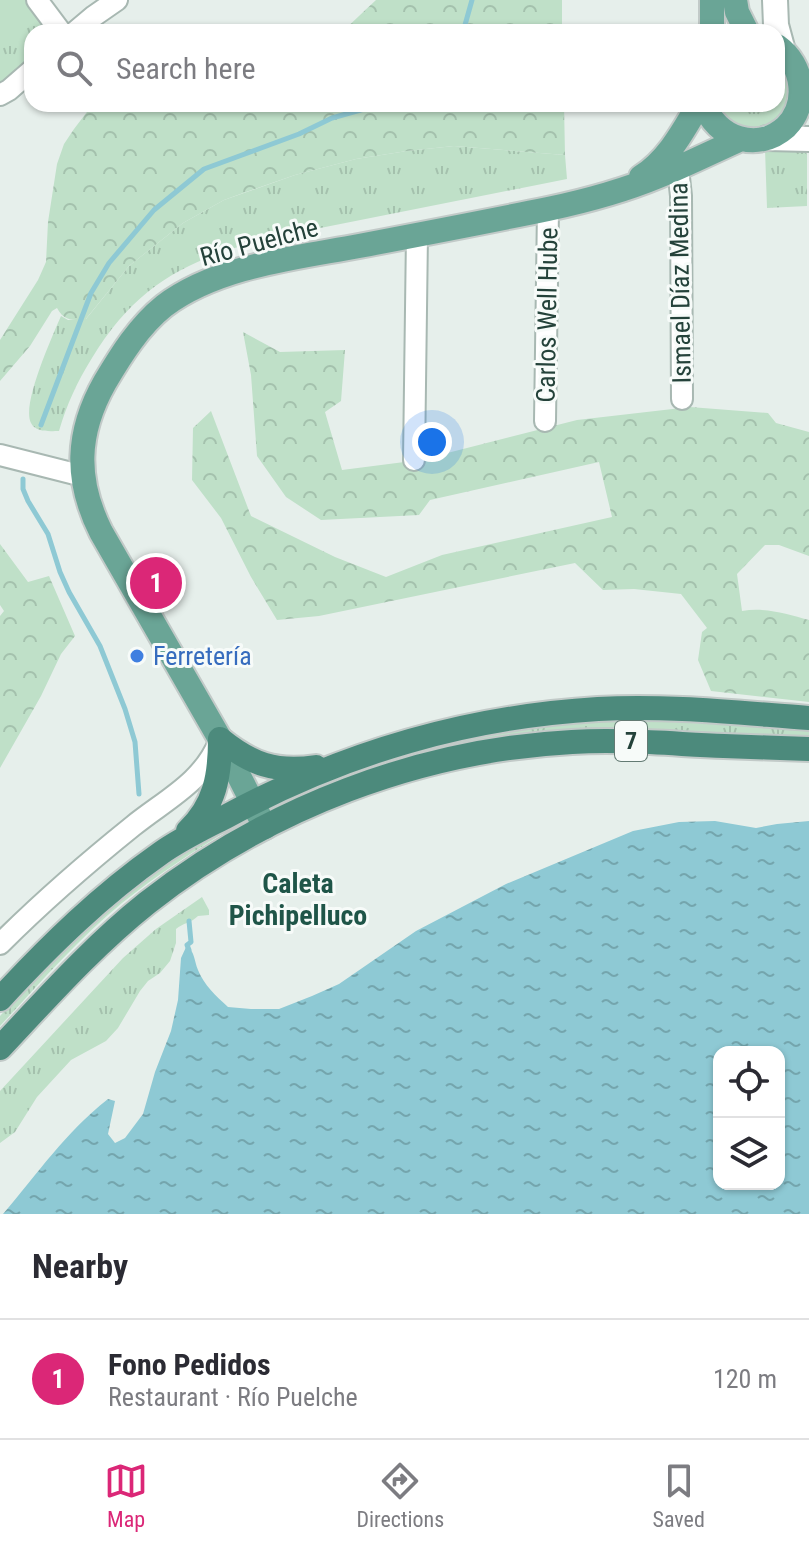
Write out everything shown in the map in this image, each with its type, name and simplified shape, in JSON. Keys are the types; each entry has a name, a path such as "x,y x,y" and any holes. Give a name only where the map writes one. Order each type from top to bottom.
{"highway":[{"name":"7","path":"0,999 76,921 131,875 175,844 252,803 338,763 441,732 560,712 666,708 809,718"},
{"path":"220,739 237,753 265,766 302,769 338,763"},
{"path":"175,844 195,825 211,799 220,766 220,739"},
{"name":"7","path":"0,1048 76,967 129,918 189,874 265,827 334,795 405,770 511,748 569,742 615,740 809,749"}],"main road":[{"path":"712,0 712,24"},
{"path":"735,0 743,24"},
{"path":"707,112 719,127 741,139 767,138 787,127 806,95 796,66 785,54"},
{"name":"Río Puelche","path":"622,189 648,173 696,112"},
{"name":"Río Puelche","path":"265,827 220,739 101,532 87,500 83,451 93,405 134,338 163,307 183,294 255,266 548,209 622,189 741,139"}],"street":[{"path":"37,0 55,24"},
{"path":"84,24 117,0"},
{"path":"765,24 775,2"},
{"path":"775,2 776,24"},
{"path":"0,95 24,77"},
{"path":"767,138 809,139"},
{"name":"Ismael Díaz Medina","path":"678,168 681,196 682,399"},
{"name":"Carlos Well Hube","path":"545,421 548,209"},
{"path":"414,460 417,234"},
{"path":"0,455 83,476"},
{"path":"0,944 134,825 192,781 206,767 220,739"}],"green space":[{"path":"0,0 30,0 46,24 24,24 24,66 0,85"},
{"path":"0,0 21,0 32,13 0,42"},
{"path":"376,0 562,0 562,24 350,24"},
{"path":"785,75 791,89 785,108"},
{"path":"87,112 564,112 565,155 454,146 407,151 356,159 295,175 224,200 183,223 129,266 85,320 66,318 57,308 52,311 30,346 0,381 0,340 46,262 48,222 57,164 64,144"},
{"path":"723,112 783,112 775,121 755,128 734,122"},
{"path":"454,146 565,155 567,179 270,238 214,255 167,278 127,311 92,358 69,402 59,431 40,430 31,423 30,401 34,386 61,316 68,320 86,319 129,266 183,223 224,200 295,175 356,159"},
{"path":"765,149 804,150 807,154 807,206 767,208"},
{"path":"243,332 280,352 345,350 341,401 325,412 342,470 420,460 577,420 690,407 768,413 776,423 809,432 809,556 779,545 765,545 737,574 742,611 784,613 809,620 809,702 711,691 698,660 702,632 707,628 681,594 634,589 603,590 575,563 319,616 277,620 221,518 192,480 193,428 211,411 251,516 335,557 386,577 442,555 612,517 599,462 430,500 419,515 321,520 286,497 257,456 251,375"},
{"path":"0,544 28,582 49,576 75,636 61,654 0,768 0,616 4,611 0,605"},
{"path":"626,720 809,730 809,738 433,752 363,768 406,751 507,729"},
{"path":"234,824 234,827 149,883 105,917 0,1026 0,1016 114,905 164,866"},
{"path":"202,897 209,915 198,916 176,929 176,943 170,961 140,991 118,1028 106,1041 71,1060 37,1097 15,1132 0,1143 0,1091 123,958 156,929"}],"water":[{"path":"715,821 756,828 809,821 809,1214 3,1214 65,1140 108,1099 115,1101 108,1134 115,1143 125,1138 143,1114 171,1031 178,1000 181,958 187,945 204,981 228,1007 279,1009 339,984 416,931 506,884 633,831 679,822"}],"waterway":[{"path":"465,24 472,0"},
{"path":"41,425 91,293 109,263 154,210 204,169 353,112"},
{"path":"23,479 28,501 48,534 60,572 100,646 125,709 135,742 139,794"},
{"path":"189,921 189,950"}],"place":[{"name":"Fono Pedidos","path":"156,583"},
{"name":"Ferretería","path":"137,656"}],"district":[{"name":"Caleta Pichipelluco","path":"298,899"}]}
